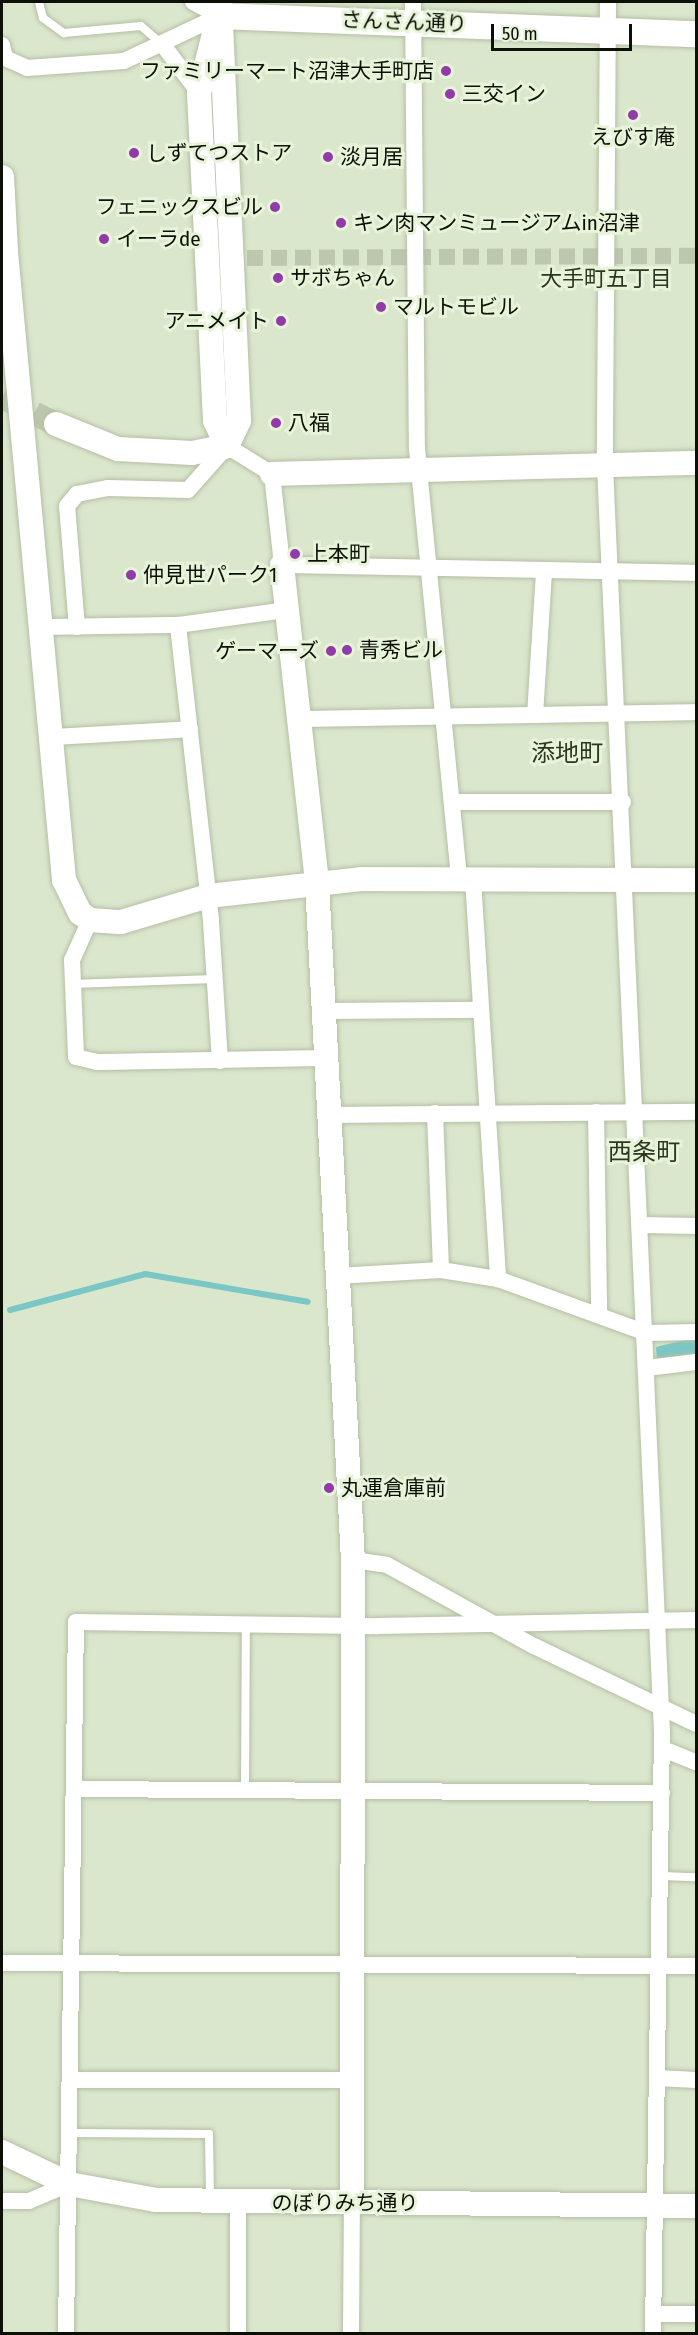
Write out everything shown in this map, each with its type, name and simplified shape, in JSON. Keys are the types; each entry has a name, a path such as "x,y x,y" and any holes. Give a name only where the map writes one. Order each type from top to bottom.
{"main road":[{"name":"さんさん通り","path":"219,9 413,12 606,30 696,34"}],"street":[{"path":"193,2 219,9"},
{"path":"608,2 603,256 605,467 627,878 663,1749 653,2334"},
{"path":"2,45 5,58 42,68 124,61 163,45 219,9"},
{"path":"219,9 199,93 215,421 227,446 272,474 696,463"},
{"path":"77,627 67,506 77,494 108,488 188,490 227,446 239,421 219,9"},
{"path":"413,12 419,471 453,802 466,879 481,1010 498,1280"},
{"path":"163,45 199,93"},
{"path":"2,177 4,243 45,627 64,880 72,905 90,920 121,922 208,896 317,883 466,879 696,880"},
{"path":"56,424 118,449 192,453 227,446"},
{"path":"272,474 297,719 317,883 329,1058 336,1276 353,1560 354,1961 350,2080 351,2334"},
{"path":"282,565 429,571 696,573"},
{"path":"535,715 544,573"},
{"path":"45,627 178,625 286,610"},
{"path":"178,625 208,896 220,1061"},
{"path":"297,719 696,712"},
{"path":"53,737 190,729"},
{"path":"453,802 623,802"},
{"path":"90,920 72,960 76,1057 220,1061 329,1058"},
{"path":"326,1011 481,1010"},
{"path":"596,1112 599,1314"},
{"path":"331,1115 696,1112"},
{"path":"435,1113 441,1270"},
{"path":"642,1225 696,1226"},
{"path":"336,1276 441,1270 498,1280 599,1314 646,1333 696,1332"},
{"path":"647,1368 696,1362"},
{"path":"353,1560 387,1565 496,1624 696,1724"},
{"path":"66,2334 72,2080 76,1622 246,1626 696,1620"},
{"path":"663,1749 696,1762"},
{"path":"74,1789 353,1793 662,1793"},
{"path":"2,1963 354,1961 696,1966"},
{"path":"657,2079 696,2080"},
{"path":"72,2080 350,2080"},
{"name":"のぼりみち通り","path":"2,2152 69,2184 156,2200 238,2203 696,2206"},
{"path":"2,2201 29,2201 69,2184"},
{"path":"238,2203 238,2334"},
{"path":"654,2314 696,2314"}],"lane":[{"path":"39,2 43,18 64,33 141,26 163,45"},
{"path":"72,984 214,979"},
{"path":"245,1792 246,1626"},
{"path":"660,1876 696,1877"},
{"path":"70,2133 209,2134 209,2202"}],"water":[{"path":"696,1337 696,1355 657,1361 656,1347"}],"waterway":[{"path":"10,1310 145,1274 308,1302"}],"tunnel":[{"path":"247,258 696,256"},
{"path":"2,397 56,424"}],"place":[{"name":"ファミリーマート沼津大手町店","path":"446,71"},
{"name":"三交イン","path":"450,94"},
{"name":"えびす庵","path":"633,115"},
{"name":"しずてつストア","path":"134,153"},
{"name":"淡月居","path":"328,157"},
{"name":"フェニックスビル","path":"275,207"},
{"name":"キン肉マンミュージアムin沼津","path":"341,223"},
{"name":"イーラde","path":"104,239"},
{"name":"サボちゃん","path":"278,278"},
{"name":"マルトモビル","path":"381,307"},
{"name":"アニメイト","path":"281,321"},
{"name":"八福","path":"276,423"},
{"name":"上本町","path":"295,554"},
{"name":"仲見世パーク1","path":"131,575"},
{"name":"青秀ビル","path":"347,650"},
{"name":"ゲーマーズ","path":"331,651"},
{"name":"丸運倉庫前","path":"329,1488"}],"district":[{"name":"大手町五丁目","path":"606,279"},
{"name":"添地町","path":"567,754"},
{"name":"西条町","path":"644,1153"}]}
